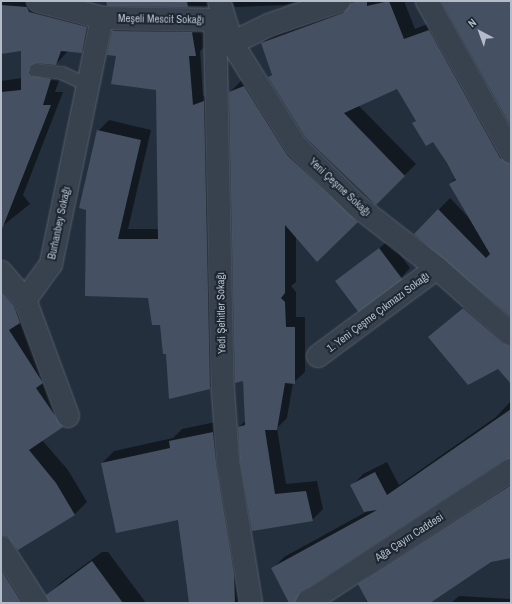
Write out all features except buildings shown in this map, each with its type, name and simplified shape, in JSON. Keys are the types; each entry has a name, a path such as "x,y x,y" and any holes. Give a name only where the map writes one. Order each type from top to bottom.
{"street":[{"name":"Meşeli Mescit Sokağı","path":"38,1 102,18 217,11 232,43"},
{"path":"232,43 269,24 339,1"},
{"path":"427,1 511,152"},
{"name":"Yedi Şehitler Sokağı","path":"217,11 223,391 228,461 251,603"},
{"name":"Burhanbey Sokağı","path":"25,300 51,264 102,18"},
{"name":"Yeni Çeşme Sokağı","path":"232,43 296,146 356,205 437,268 511,334"},
{"name":"1. Yeni Çeşme Çıkmazı Sokağı","path":"318,356 437,268"},
{"path":"1,272 25,300 68,416"},
{"name":"Ağa Çayırı Caddesi","path":"307,603 511,470"},
{"path":"1,547 37,603"}],"lane":[{"path":"36,70 62,73 88,85"}]}
